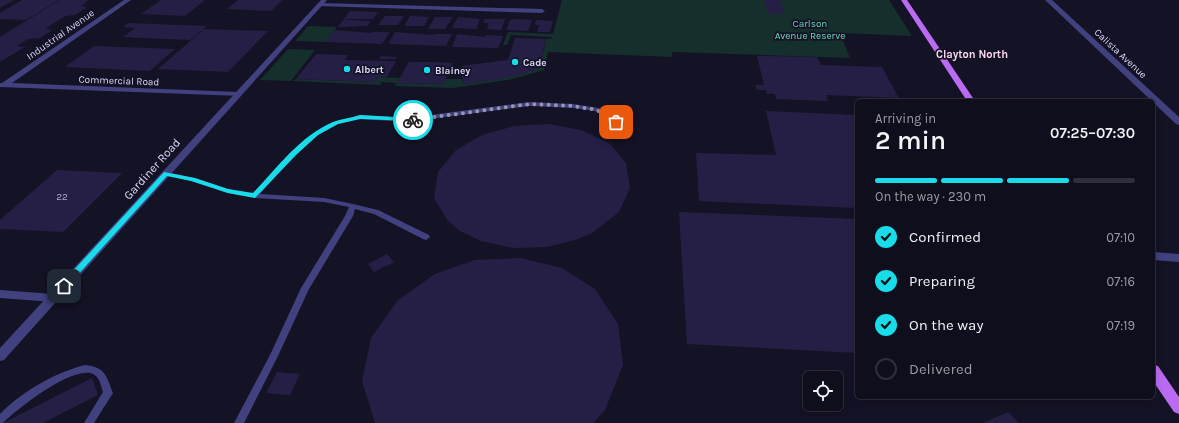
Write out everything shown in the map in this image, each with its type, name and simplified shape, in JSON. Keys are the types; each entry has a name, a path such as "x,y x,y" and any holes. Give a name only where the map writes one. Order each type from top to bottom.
{"main road":[{"path":"904,0 970,99"},
{"path":"1155,373 1177,403"}],"street":[{"name":"Industrial Avenue","path":"2,85 128,0"},
{"name":"Calista Avenue","path":"1048,0 1154,99"},
{"path":"322,2 539,11 539,4"},
{"name":"Gardiner Road","path":"0,356 322,2"},
{"name":"Commercial Road","path":"2,85 238,94"},
{"name":"Calista Avenue","path":"1155,100 1179,122"},
{"path":"1155,256 1179,258"},
{"path":"0,294 53,298"}],"lane":[{"path":"255,196 294,153 316,134 336,123 360,117 407,120 530,104 573,106 597,110 626,128"},
{"path":"166,174 193,179 228,191 255,196 324,200 353,206 376,212 426,237"},
{"path":"239,423 274,356 304,288 349,216 353,206"},
{"path":"0,420 29,395 61,377 78,371 93,369 100,374 108,393 89,423"}],"green space":[{"name":"Carlson Avenue Reserve","path":"562,0 889,0 912,36 840,33 850,58 672,52 672,57 548,52 544,70 513,79 453,88 395,86 396,83 382,82 380,85 293,81 296,79 375,82 378,77 400,78 397,83 443,84 445,79 462,79 464,84 508,77 541,64 546,39 551,39 552,37 511,35 507,45 503,45 508,32 553,34"},
{"path":"308,26 337,27 325,42 295,41"},
{"path":"288,49 315,50 291,81 260,80"}],"building":[{"path":"0,0 14,0 0,8"},
{"path":"22,0 59,0 26,20 0,19 0,13"},
{"path":"60,0 89,0 81,6 87,7 75,15 65,16 45,29 52,30 40,38 28,39 17,46 25,47 0,62 0,37"},
{"path":"161,0 205,0 185,16 141,14"},
{"path":"238,0 282,0 271,11 227,9"},
{"path":"764,0 780,0 785,14 768,14"},
{"path":"350,11 378,12 373,19 344,19"},
{"path":"385,16 404,16 398,25 378,25"},
{"path":"410,16 429,17 424,26 404,26"},
{"path":"435,17 453,17 445,29 428,29"},
{"path":"458,17 480,19 476,29 452,28"},
{"path":"344,19 371,21 367,26 338,27"},
{"path":"485,19 505,19 501,30 487,29 489,23 483,23"},
{"path":"510,20 532,20 528,31 506,30"},
{"path":"536,20 553,21 550,32 537,32 539,25 535,25"},
{"path":"128,23 207,26 190,40 123,37 135,28 123,27"},
{"path":"204,29 268,31 228,72 158,69"},
{"path":"334,30 371,33 390,32 382,44 325,42"},
{"path":"395,32 433,35 452,34 446,46 388,44"},
{"path":"457,34 485,37 486,35 503,36 498,48 452,47"},
{"name":"Cade","path":"515,38 546,39 538,69 512,77 464,84 460,71 463,70 461,66 508,60"},
{"path":"94,46 175,49 150,71 65,67"},
{"name":"Albert","path":"316,54 348,55 345,60 396,61 387,77 378,77 375,82 296,79"},
{"path":"381,56 397,57 395,59 379,59"},
{"path":"757,56 817,57 821,65 882,67 899,98 826,95 828,101 776,99 775,94 767,94 766,90 757,90 755,85 764,85"},
{"name":"Blainey","path":"409,62 453,63 443,84 397,83"},
{"path":"766,111 855,115 855,208 699,201 696,153 776,155"},
{"path":"549,124 581,130 609,143 626,163 630,188 619,212 592,233 575,240 547,247 514,248 481,241 460,231 448,221 434,198 438,172 456,150 482,135 514,126"},
{"path":"57,170 122,173 63,232 0,229 0,220"},
{"path":"679,212 855,219 855,353 687,344"},
{"path":"387,254 394,262 374,272 368,264"},
{"path":"521,258 562,268 595,289 618,324 623,365 605,410 593,423 375,423 362,381 371,338 398,300 435,274 475,260"},
{"path":"277,372 300,374 290,395 266,393"},
{"path":"92,378 98,395 43,423 3,423"},
{"path":"1008,412 1019,423 983,423"}],"way so far":[{"path":"413,120 481,109 530,104 573,106 597,110 616,122"}],"place":[{"name":"Cade","path":"515,62"},
{"name":"Albert","path":"347,69"},
{"name":"Blainey","path":"427,70"}],"district":[{"name":"Clayton North","path":"972,54"}],"route":[{"path":"64,286 166,174 193,179 228,191 255,196 294,153 316,134 336,123 360,117 413,120"}]}
